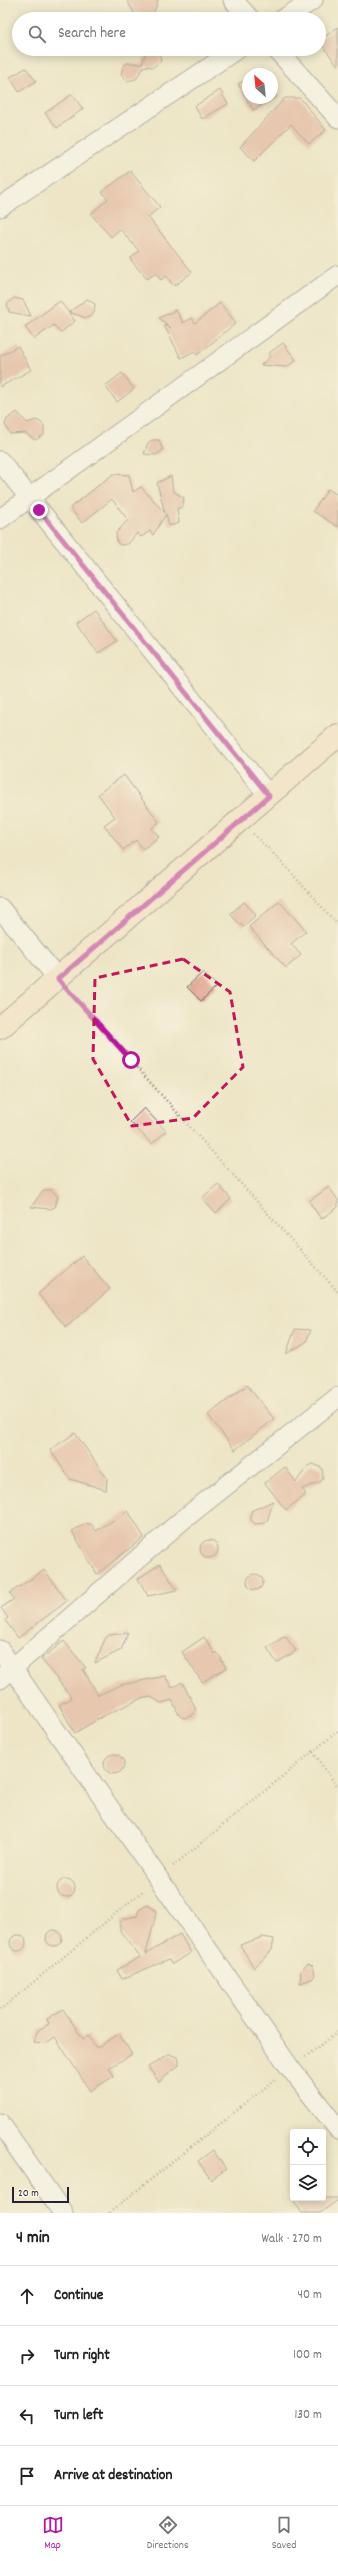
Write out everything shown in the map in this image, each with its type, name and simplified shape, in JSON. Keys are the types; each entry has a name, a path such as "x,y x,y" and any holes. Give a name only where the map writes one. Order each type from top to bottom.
{"main road":[{"path":"0,1028 338,735"}],"street":[{"path":"233,0 244,12"},
{"path":"294,12 313,0"},
{"path":"0,207 227,56"},
{"path":"282,56 338,118"},
{"path":"0,519 338,275"},
{"path":"0,460 269,796"},
{"path":"0,908 58,979"},
{"path":"7,1673 180,1522 338,1397"},
{"path":"0,1650 7,1673 290,2068 338,2129"},
{"path":"0,2123 63,2213"}],"path":[{"path":"239,821 276,856 338,925"},
{"path":"58,979 338,1292"},
{"path":"313,1752 338,1788"},
{"path":"110,2213 290,2068 338,2032"}],"highlighted area":[{"path":"183,959 230,992 243,1067 193,1118 132,1126 93,1059 95,978"}],"building":[{"path":"127,0 158,0 154,12 133,12"},
{"path":"338,27 338,66 326,50 326,36"},
{"path":"145,56 160,56 161,61 153,67 144,66 136,79 127,81 121,74 124,65 128,63 142,64"},
{"path":"26,68 36,81 19,92 10,77"},
{"path":"242,82 242,91 238,84"},
{"path":"220,90 228,104 202,119 195,106"},
{"path":"72,94 83,109 57,128 45,113"},
{"path":"285,98 300,98 326,130 309,144 291,124 254,161 240,147"},
{"path":"250,104 264,104 253,110"},
{"path":"130,171 160,207 148,217 192,272 174,286 166,276 161,280 156,273 147,279 130,259 139,251 120,229 111,237 91,214 108,199 102,192"},
{"path":"14,298 23,300 31,316 9,312 7,304"},
{"path":"87,299 95,304 94,313 91,316 86,318 69,312"},
{"path":"60,301 75,321 60,333 54,325 34,339 25,327"},
{"path":"220,303 236,323 197,355 195,351 181,358 164,325 171,328 159,318 176,310 183,323 192,318 195,323"},
{"path":"283,343 296,360 287,367 261,365 270,357 268,354"},
{"path":"18,346 31,370 0,387 0,356"},
{"path":"122,373 134,389 117,402 105,386"},
{"path":"17,412 27,423 36,420 44,425 44,435 35,440 25,433 10,434 5,425 7,419"},
{"path":"152,440 159,440 163,450 156,455 144,454 148,443"},
{"path":"113,474 129,475 133,492 141,487 165,513 157,483 171,476 173,491 184,498 183,506 177,509 179,523 169,526 166,514 153,535 150,531 141,537 137,533 128,544 120,545 117,542 116,533 128,520 112,499 82,523 70,508"},
{"path":"328,489 338,495 338,527 313,511"},
{"path":"94,609 117,641 98,653 76,622"},
{"path":"124,775 159,822 152,828 159,837 143,849 136,840 123,850 104,825 115,817 98,794"},
{"path":"279,901 306,931 291,944 301,955 286,968 249,927"},
{"path":"244,902 256,915 243,927 230,914"},
{"path":"203,972 217,986 201,1001 187,987"},
{"path":"144,1108 166,1131 152,1144 130,1122"},
{"path":"218,1184 231,1199 216,1213 202,1198"},
{"path":"329,1187 338,1200 338,1207 321,1219 309,1201"},
{"path":"52,1190 58,1197 55,1207 50,1209 31,1207 42,1192"},
{"path":"82,1256 110,1289 66,1327 38,1294"},
{"path":"295,1329 311,1330 306,1342 286,1354"},
{"path":"247,1385 274,1419 235,1450 208,1415"},
{"path":"75,1433 107,1478 106,1490 70,1479 50,1450"},
{"path":"313,1464 322,1468 323,1478 320,1482 302,1489 306,1494 286,1510 265,1483 285,1467 296,1482 308,1466"},
{"path":"273,1501 268,1519 265,1523 255,1524 251,1520 251,1511"},
{"path":"128,1511 144,1537 97,1574 72,1531 85,1524 91,1524 96,1531"},
{"path":"209,1540 215,1543 218,1549 215,1555 209,1558 203,1555 200,1549 203,1543"},
{"path":"160,1564 177,1590 148,1596 138,1579"},
{"path":"44,1570 67,1601 18,1638 5,1620 8,1618 1,1608 14,1599 10,1593"},
{"path":"255,1574 262,1579 263,1582 258,1589 255,1590 248,1585 247,1582 252,1575"},
{"path":"128,1633 121,1650 95,1663 105,1639 109,1635"},
{"path":"285,1636 296,1651 277,1663 267,1648"},
{"path":"204,1637 215,1654 217,1652 226,1668 202,1682 182,1652"},
{"path":"64,1641 86,1668 83,1669 98,1695 121,1685 165,1676 172,1688 182,1682 195,1707 195,1711 192,1716 183,1718 179,1715 172,1700 161,1703 151,1697 140,1699 103,1716 75,1733 59,1705 72,1698 41,1659"},
{"path":"114,1754 121,1757 124,1764 121,1771 114,1774 107,1771 104,1764 107,1757"},
{"path":"66,1879 72,1882 75,1888 72,1894 66,1897 60,1894 57,1888 60,1882"},
{"path":"147,1905 155,1910 156,1914 146,1954 180,1934 191,1953 172,1964 169,1959 122,1979 117,1970 140,1957 120,1931 120,1923 123,1919 137,1916 139,1910"},
{"path":"51,1930 57,1930 62,1935 60,1944 57,1946 51,1946 46,1941 46,1935"},
{"path":"15,1935 21,1935 26,1940 24,1949 21,1951 15,1951 10,1946 10,1940"},
{"path":"263,1937 274,1939 272,1950 254,1968 240,1945"},
{"path":"308,1964 313,1966 315,1975 312,1979 300,1983 301,1970"},
{"path":"63,2009 83,2039 88,2035 96,2048 119,2034 132,2054 109,2068 114,2076 90,2091 55,2037 46,2043 33,2042 38,2030 49,2024 47,2019"},
{"path":"169,2054 177,2057 179,2065 159,2082 148,2067"},
{"path":"213,2150 226,2169 211,2180 198,2161"},
{"path":"326,2198 338,2198 338,2200 320,2213 302,2213 294,2201 326,2201"}],"route":[{"path":"39,510 269,796 58,979 131,1060"}]}
